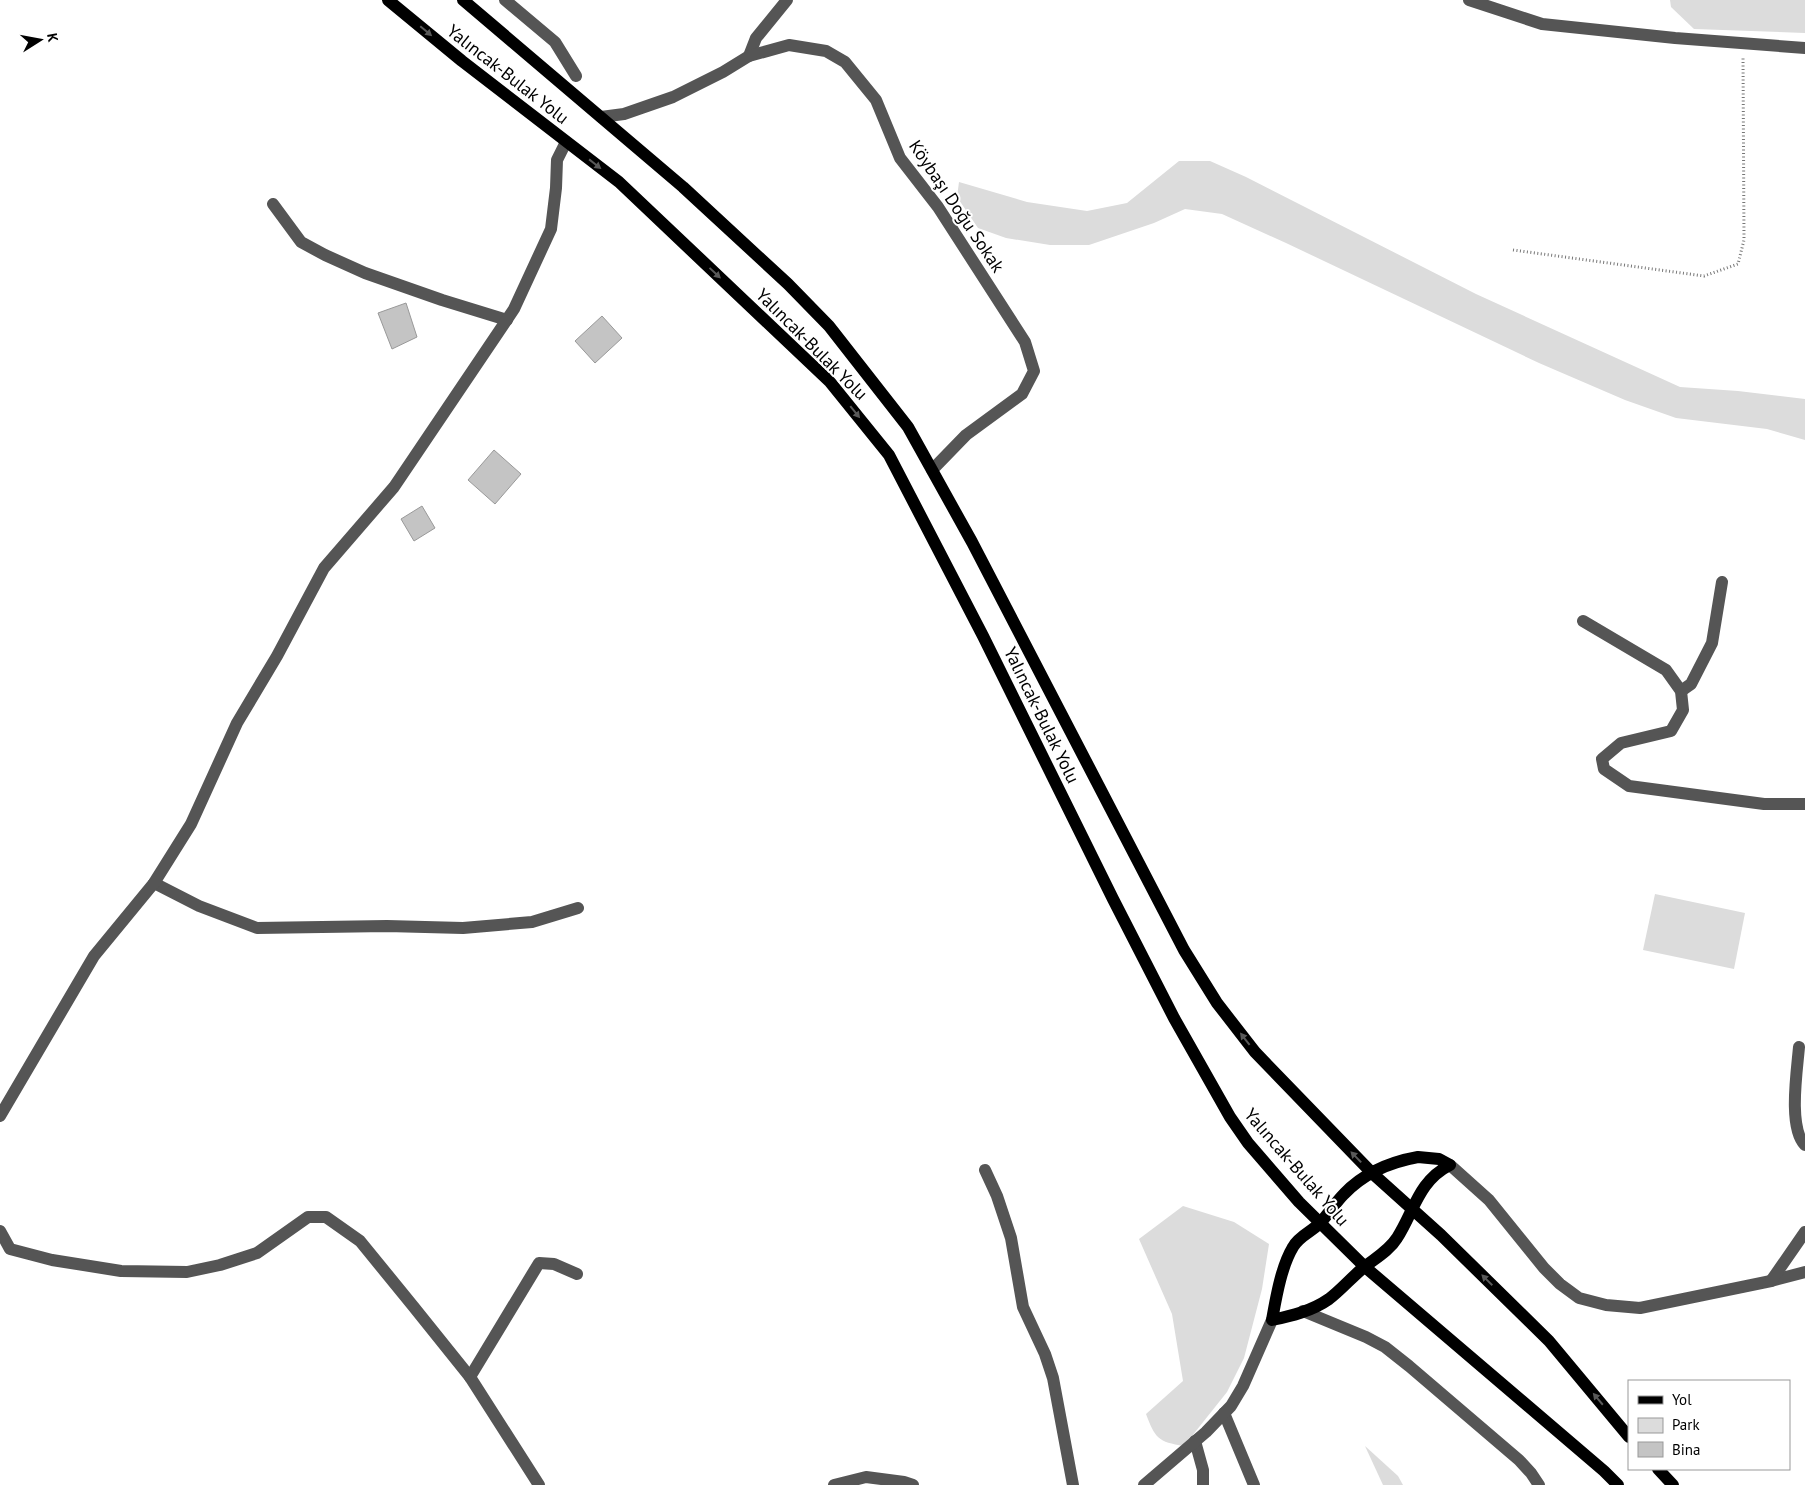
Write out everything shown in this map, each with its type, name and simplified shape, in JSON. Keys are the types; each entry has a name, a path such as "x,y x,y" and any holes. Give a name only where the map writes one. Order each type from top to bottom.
{"main road":[{"name":"Yalıncak-Bulak Yolu","path":"388,0 462,61 619,182 830,382 889,455 983,636 1174,1018 1239,1130 1319,1224 1365,1267 1618,1485"},
{"name":"Yalıncak-Bulak Yolu","path":"463,0 683,187 788,284 829,326 908,427 972,542 1184,950 1217,1004 1255,1052 1372,1173 1442,1235 1549,1341 1628,1436"},
{"path":"1418,1157 1439,1159 1450,1165 1434,1176 1418,1196 1396,1241 1329,1299 1304,1311 1272,1320 1276,1298 1292,1248 1297,1240 1319,1224 1343,1194 1353,1185 1372,1173 1387,1165 1418,1157"},
{"path":"1659,1470 1673,1485"}],"street":[{"path":"505,0 554,42 576,76"},
{"path":"749,56 756,38 787,0"},
{"path":"1469,0 1542,24 1805,48"},
{"name":"Köybaşı Doğu Sokak","path":"601,117 624,114 673,97 723,72 749,56 789,45 826,51 845,62 876,100 900,158 938,207 1026,342 1034,371 1022,394 966,435 932,470"},
{"path":"0,1116 94,956 154,883 191,824 237,723 277,656 324,568 394,487 514,309 551,229 557,160 566,142"},
{"path":"273,204 301,242 325,255 365,273 507,320"},
{"path":"1681,691 1691,684 1712,643 1722,582"},
{"path":"1583,621 1666,670 1681,691 1683,710 1671,731 1621,743 1602,759 1604,769 1629,786 1764,804 1805,804"},
{"path":"154,883 199,906 257,928 387,926 463,928 532,922 578,908"},
{"path":"1799,1047 1794,1112 1801,1141 1805,1145"},
{"path":"1450,1165 1489,1200 1544,1268 1560,1284 1579,1298 1606,1305 1640,1308 1772,1281 1805,1272"},
{"path":"984,1170 997,1196 1011,1238 1023,1307 1046,1354 1053,1378 1073,1485"},
{"path":"0,1231 10,1249 52,1260 121,1271 187,1272 220,1265 257,1253 308,1217 326,1217 360,1241 470,1377 539,1485"},
{"path":"1772,1281 1805,1232"},
{"path":"470,1377 539,1263 554,1264 577,1274"},
{"path":"1304,1311 1385,1347 1519,1460 1539,1485"},
{"path":"1144,1485 1195,1441 1231,1406 1243,1386 1272,1320"},
{"path":"1224,1414 1254,1485"},
{"path":"1195,1441 1203,1470 1202,1485"},
{"path":"834,1485 866,1477 913,1485"}],"path":[{"path":"1513,250 1704,276 1738,264 1744,240 1743,43"}],"green space":[{"path":"1670,0 1805,0 1805,33 1694,29 1671,7"},
{"path":"1179,161 1210,161 1246,177 1476,294 1680,387 1738,391 1805,399 1805,440 1767,429 1676,418 1625,400 1539,363 1222,214 1185,209 1154,223 1089,245 1050,245 1006,238 978,228 957,197 959,182 1027,202 1087,211 1127,203"},
{"path":"1655,894 1745,913 1734,969 1643,950"},
{"path":"1183,1206 1234,1222 1269,1244 1262,1289 1244,1358 1227,1392 1184,1446 1168,1443 1159,1438 1152,1429 1146,1414 1183,1381 1172,1314 1139,1239"},
{"path":"1365,1446 1398,1476 1403,1485 1383,1485"}],"building":[{"path":"406,303 417,337 392,349 378,313"},
{"path":"602,316 622,338 595,363 575,341"},
{"path":"494,450 521,474 495,504 468,480"},
{"path":"422,506 435,528 414,541 401,519"}]}
